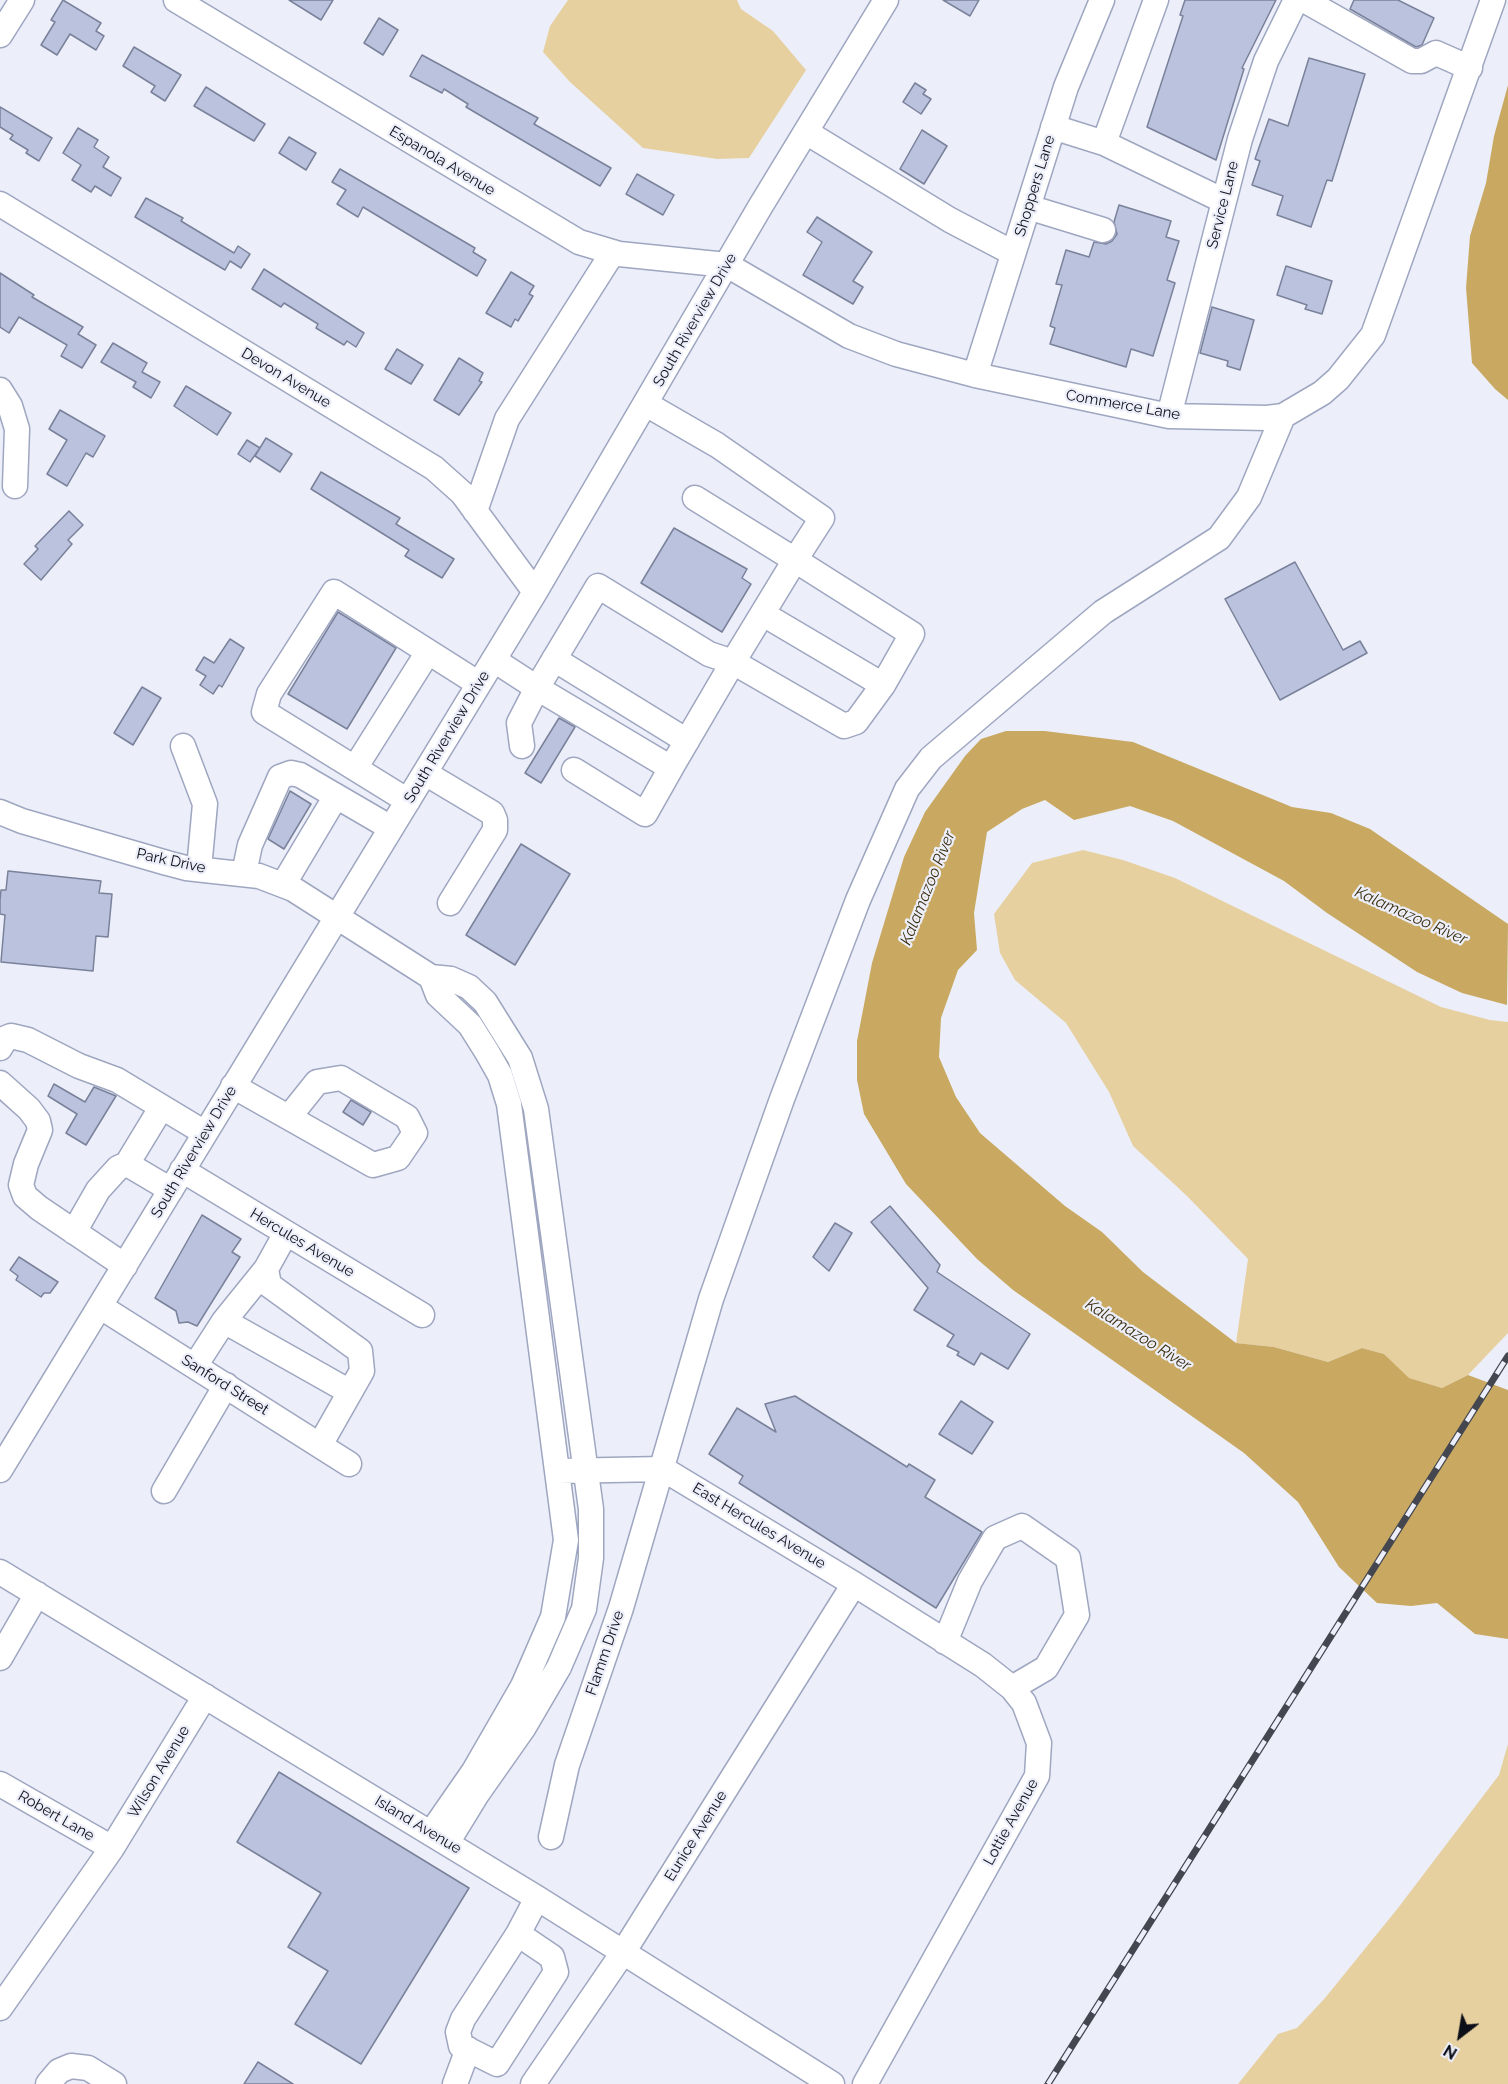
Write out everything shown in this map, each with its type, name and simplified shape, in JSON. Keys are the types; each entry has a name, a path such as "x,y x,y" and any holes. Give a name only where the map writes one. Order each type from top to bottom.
{"street":[{"path":"0,35 22,0"},
{"name":"Espanola Avenue","path":"176,0 579,242 613,252 727,265"},
{"name":"South Riverview Drive","path":"0,1470 536,592 727,265 886,0"},
{"path":"1104,143 1156,0"},
{"name":"Service Lane","path":"1169,416 1240,139 1266,61 1296,0"},
{"path":"1304,0 1412,61 1421,61 1436,53 1470,68"},
{"name":"Commerce Lane","path":"727,265 849,336 896,354 975,375 1169,416 1283,416 1308,403 1338,380 1373,335 1493,0"},
{"name":"Shoppers Lane","path":"975,375 1053,126 1100,1"},
{"path":"1053,126 1104,143 1224,201"},
{"path":"806,132 950,220 1013,253"},
{"name":"Devon Avenue","path":"0,204 434,468 462,493 536,592"},
{"path":"1028,207 1103,230"},
{"path":"475,511 507,419 613,252"},
{"path":"0,390 10,406 17,429 15,486"},
{"path":"574,770 645,814 733,662 822,518 717,445 646,404"},
{"name":"Flamm Drive","path":"551,1837 567,1765 621,1608 711,1299 747,1195 858,900 908,789 931,758 1103,612 1219,538 1249,497 1283,416"},
{"path":"522,746 519,723 537,688 598,586 709,654 733,662 844,726 856,722 882,686 912,634 695,498"},
{"path":"408,801 264,712 269,694 334,592 479,684"},
{"path":"763,614 882,686"},
{"path":"355,768 424,649"},
{"path":"554,659 687,741"},
{"path":"494,660 671,768"},
{"path":"183,746 205,804 199,869"},
{"path":"244,873 250,845 280,777 291,773 300,775 391,828"},
{"path":"425,773 492,813 495,820 495,830 450,903"},
{"path":"283,885 336,796"},
{"name":"Park Drive","path":"0,812 22,821 152,859 199,869 244,873 283,885 431,977"},
{"path":"431,977 451,979 469,987 484,1002 520,1058 536,1109 591,1509 591,1558 584,1609 559,1667 524,1727 477,1794 439,1838 523,1686 553,1617 566,1540 508,1104 500,1075 487,1052 470,1026 438,995 431,977"},
{"path":"0,1047 6,1038 11,1036 28,1040 79,1066 117,1080 205,1133"},
{"path":"233,1086 373,1165 398,1158 416,1133 407,1117 341,1078 317,1082 289,1117"},
{"path":"0,1083 29,1109 38,1121 40,1130 26,1164 21,1185 25,1196 125,1266"},
{"path":"74,1232 98,1190 118,1168 127,1164 161,1108"},
{"name":"Hercules Avenue","path":"127,1164 176,1180 286,1233 422,1315"},
{"path":"195,1366 224,1321 266,1269 286,1233"},
{"path":"266,1269 269,1285 360,1351 362,1371 320,1445"},
{"name":"Sanford Street","path":"101,1308 349,1464"},
{"path":"224,1321 350,1392"},
{"path":"164,1491 226,1385"},
{"path":"558,1471 663,1468"},
{"name":"East Hercules Avenue","path":"663,1468 854,1584"},
{"path":"945,1642 970,1581 995,1538 1022,1526 1068,1558 1077,1614 1046,1668 1012,1688"},
{"name":"Island Avenue","path":"0,1572 624,1951 832,2084"},
{"name":"Lottie Avenue","path":"854,1584 983,1665 1012,1688 1024,1703 1039,1743 1037,1776 865,2084"},
{"name":"Eunice Avenue","path":"533,2084 624,1951 854,1584"},
{"path":"0,1658 7,1630 37,1594"},
{"name":"Wilson Avenue","path":"0,2008 112,1848 205,1696"},
{"name":"Robert Lane","path":"0,1784 112,1848"},
{"path":"518,1934 552,1957 556,1972 492,2074 459,2041 458,2032 463,2019 518,1934 537,1898"},
{"path":"455,2084 468,2049"},
{"path":"48,2084 59,2071 71,2066 88,2068 114,2084"}],"shaded area":[{"path":"568,0 737,0 741,9 773,31 806,70 749,158 717,159 643,148 570,82 543,52 550,26"},
{"path":"1083,850 1123,860 1175,878 1441,1007 1490,1020 1508,1022 1508,1333 1468,1375 1442,1388 1408,1378 1384,1354 1362,1348 1328,1362 1274,1347 1236,1343 1248,1259 1187,1196 1133,1146 1109,1092 1066,1023 1015,980 1000,953 994,914 1032,863"},
{"path":"1508,1744 1508,2084 1238,2084 1278,2034 1297,2028 1325,1998 1398,1908 1499,1775"}],"water":[{"path":"1508,85 1508,400 1472,363 1466,288 1470,236 1486,183 1494,136"},
{"name":"Kalamazoo River","path":"1006,731 1045,731 1133,742 1292,807 1331,813 1370,829 1508,924 1507,1005 1462,993 1417,972 1327,913 1284,881 1173,821 1130,806 1074,820 1045,800 1022,809 987,832 974,913 977,950 958,970 941,1018 939,1057 956,1097 980,1133 1065,1206 1102,1232 1143,1272 1236,1343 1274,1347 1328,1362 1362,1348 1384,1354 1409,1378 1442,1388 1468,1375 1508,1390 1508,1639 1475,1634 1437,1603 1411,1606 1377,1603 1339,1567 1298,1502 1244,1453 1013,1290 977,1259 906,1184 864,1114 857,1080 857,1041 872,963 904,857 925,812 965,756 981,739"}],"building":[{"path":"63,0 101,23 96,31 104,36 96,50 70,34 57,55 41,45 55,22 51,20"},
{"path":"289,0 333,0 321,20"},
{"path":"943,0 979,0 970,16"},
{"path":"1185,0 1276,0 1242,68 1244,69 1216,160 1147,127 1183,16 1180,15"},
{"path":"1354,0 1398,0 1434,18 1422,45 1416,47 1350,9"},
{"path":"379,18 398,30 383,55 364,43"},
{"path":"134,47 181,75 165,101 151,92 155,86 123,66"},
{"path":"422,55 538,118 534,124 611,168 600,186 466,107 468,104 444,89 442,93 410,76"},
{"path":"1309,58 1365,74 1332,181 1327,180 1311,227 1277,215 1283,196 1252,185 1260,161 1255,159 1269,119 1288,126"},
{"path":"915,83 926,90 923,94 931,99 921,114 903,102"},
{"path":"206,87 265,124 254,141 194,106"},
{"path":"0,107 52,138 39,161 26,153 28,150 10,139 13,135 0,127"},
{"path":"78,128 98,140 94,147 109,157 103,167 121,178 111,196 95,186 91,192 72,180 81,165 63,153"},
{"path":"922,130 947,146 924,184 900,169"},
{"path":"289,137 316,153 306,170 279,153"},
{"path":"340,169 475,248 473,252 486,260 477,276 363,207 358,217 337,204 346,190 332,182"},
{"path":"637,174 674,195 663,215 626,194"},
{"path":"146,198 183,218 181,221 234,253 238,246 250,254 241,268 230,261 225,270 135,217"},
{"path":"1119,205 1171,221 1166,237 1179,241 1167,280 1175,283 1153,356 1131,349 1126,367 1050,344 1055,328 1050,326 1062,285 1056,284 1066,250 1089,257 1094,242 1106,244 1112,241 1117,234 1114,222"},
{"path":"817,217 872,252 853,281 863,287 853,304 803,275 822,242 807,232"},
{"path":"1286,266 1332,281 1322,314 1305,309 1307,305 1277,295"},
{"path":"264,269 364,333 356,347 347,341 344,345 316,328 318,324 284,303 281,307 252,289"},
{"path":"511,272 534,286 529,294 533,296 518,321 515,319 511,327 486,313"},
{"path":"0,273 34,295 32,297 83,327 78,334 96,345 82,368 61,356 67,345 19,317 9,333 0,327"},
{"path":"1212,307 1254,320 1240,370 1227,366 1228,361 1200,353"},
{"path":"113,343 147,363 142,372 160,382 151,398 133,387 136,382 101,362"},
{"path":"397,349 423,365 411,384 385,369"},
{"path":"459,358 483,373 479,381 482,382 459,415 434,400"},
{"path":"186,386 231,413 217,435 174,406"},
{"path":"60,410 105,436 93,457 86,453 67,486 47,474 67,440 49,429"},
{"path":"266,438 292,454 280,472 255,456"},
{"path":"247,440 260,448 250,462 238,454"},
{"path":"321,472 400,518 396,524 454,559 442,578 405,556 409,550 311,489"},
{"path":"69,511 83,525 68,540 72,544 41,580 24,564 38,549 35,546"},
{"path":"674,528 747,569 742,578 751,584 722,632 641,583"},
{"path":"1295,562 1343,650 1360,641 1367,653 1280,700 1225,599"},
{"path":"338,612 396,648 347,729 288,694"},
{"path":"230,639 244,648 222,687 219,685 213,694 200,685 206,676 196,670 204,657 214,663"},
{"path":"142,687 161,698 133,745 114,733"},
{"path":"559,718 575,727 541,783 525,773"},
{"path":"290,791 311,804 284,849 268,839"},
{"path":"521,844 570,874 515,965 466,935"},
{"path":"8,871 101,881 99,893 112,894 108,937 96,936 93,971 1,962 5,915 0,914 0,900 1,890 6,890"},
{"path":"54,1084 85,1102 94,1087 116,1096 86,1145 66,1133 77,1114 48,1096"},
{"path":"351,1100 371,1112 363,1125 343,1112"},
{"path":"890,1206 940,1265 937,1272 1030,1334 1008,1369 981,1353 974,1365 957,1355 959,1352 947,1346 954,1335 914,1310 928,1288 871,1222"},
{"path":"202,1215 241,1239 232,1252 240,1257 197,1326 188,1322 179,1323 176,1311 155,1298"},
{"path":"835,1223 852,1233 829,1271 813,1257"},
{"path":"19,1257 58,1282 50,1293 44,1293 41,1297 16,1280 18,1276 10,1270"},
{"path":"795,1396 907,1467 909,1464 935,1480 925,1497 982,1532 936,1608 739,1483 743,1476 709,1454 737,1408 776,1432 765,1404"},
{"path":"961,1401 993,1422 972,1454 939,1434"},
{"path":"279,1772 469,1888 361,2064 295,2024 328,1971 288,1947 321,1893 237,1842"},
{"path":"258,2062 293,2084 244,2084"}],"railway":[{"path":"1048,2084 1508,1356"}]}
